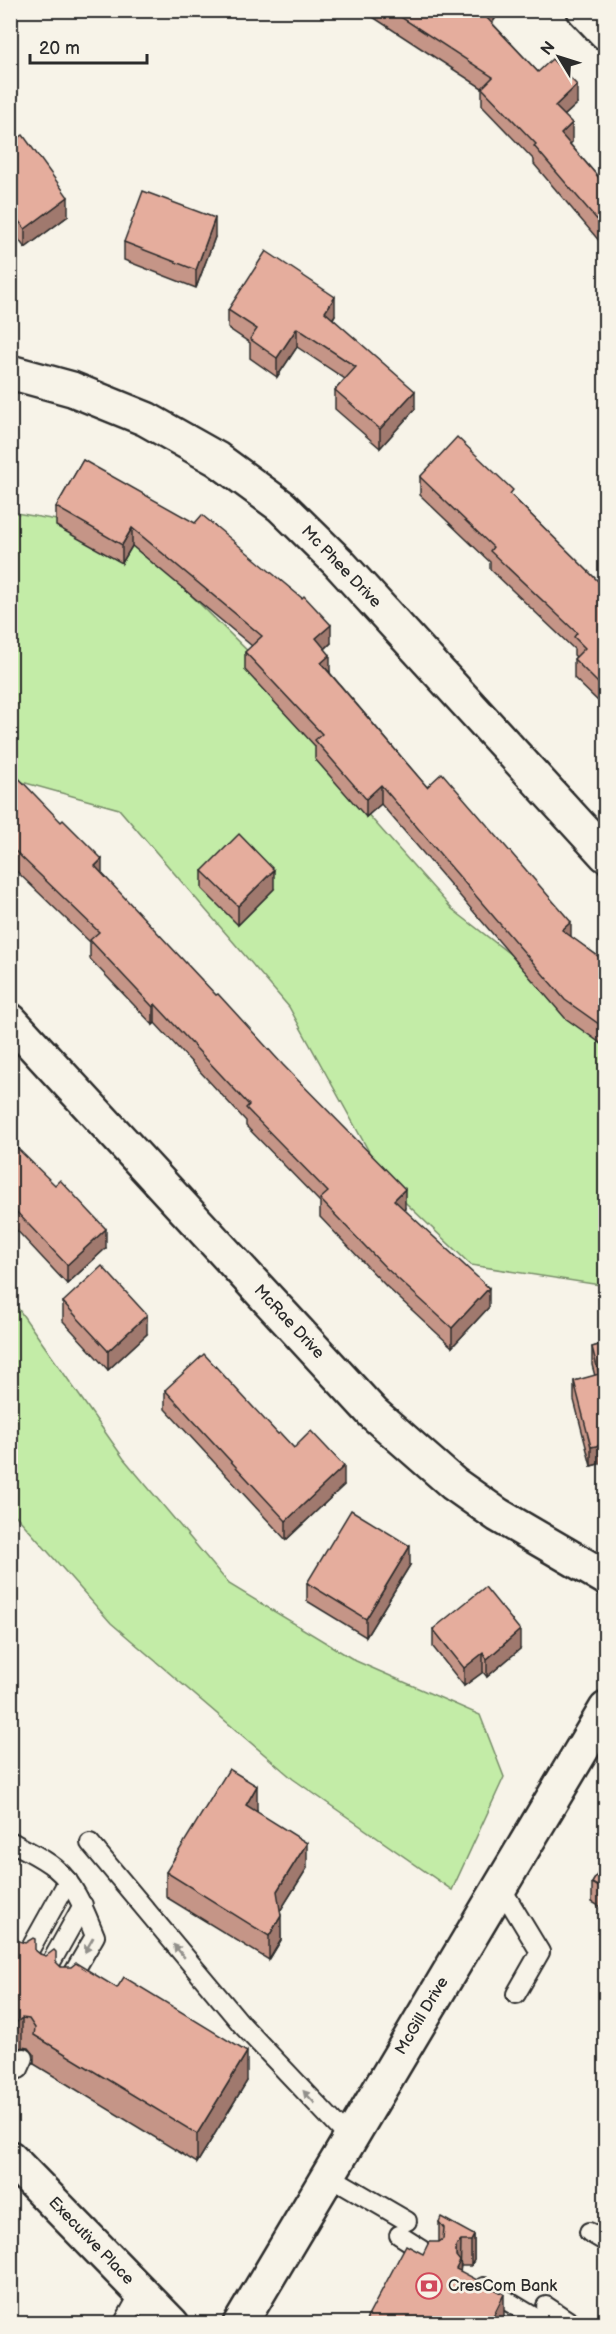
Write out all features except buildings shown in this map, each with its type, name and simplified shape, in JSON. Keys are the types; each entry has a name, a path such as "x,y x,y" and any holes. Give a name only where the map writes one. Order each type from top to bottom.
{"street":[{"path":"584,10 606,33"},
{"name":"Mc Phee Drive","path":"10,372 72,389 146,419 217,459 281,506 338,562 606,855"},
{"name":"McRae Drive","path":"10,1020 373,1413 454,1484 498,1515 606,1578"},
{"name":"McGill Drive","path":"240,2324 606,1709"},
{"name":"Executive Place","path":"10,2158 172,2324"}],"lane":[{"path":"10,1841 55,1868 68,1881 83,1905 95,1936 66,1986"},
{"path":"90,1843 243,2026 350,2139"},
{"path":"24,1960 68,1881"},
{"path":"500,1886 540,1952 516,1994"},
{"path":"45,1973 83,1905"},
{"path":"328,2175 403,2228 434,2257"},
{"path":"589,2232 606,2242"},
{"path":"466,2276 543,2313 573,2324"},
{"path":"123,2324 141,2292"}],"green space":[{"path":"10,512 127,532 269,672 349,793 452,909 587,1014 606,1047 606,1277 600,1285 471,1265 388,1186 289,1007 119,809 11,779"},
{"path":"10,1297 124,1459 229,1584 356,1661 480,1715 504,1777 452,1890 293,1779 111,1623 11,1510"}],"place":[{"name":"CresCom Bank","path":"429,2286"}]}
